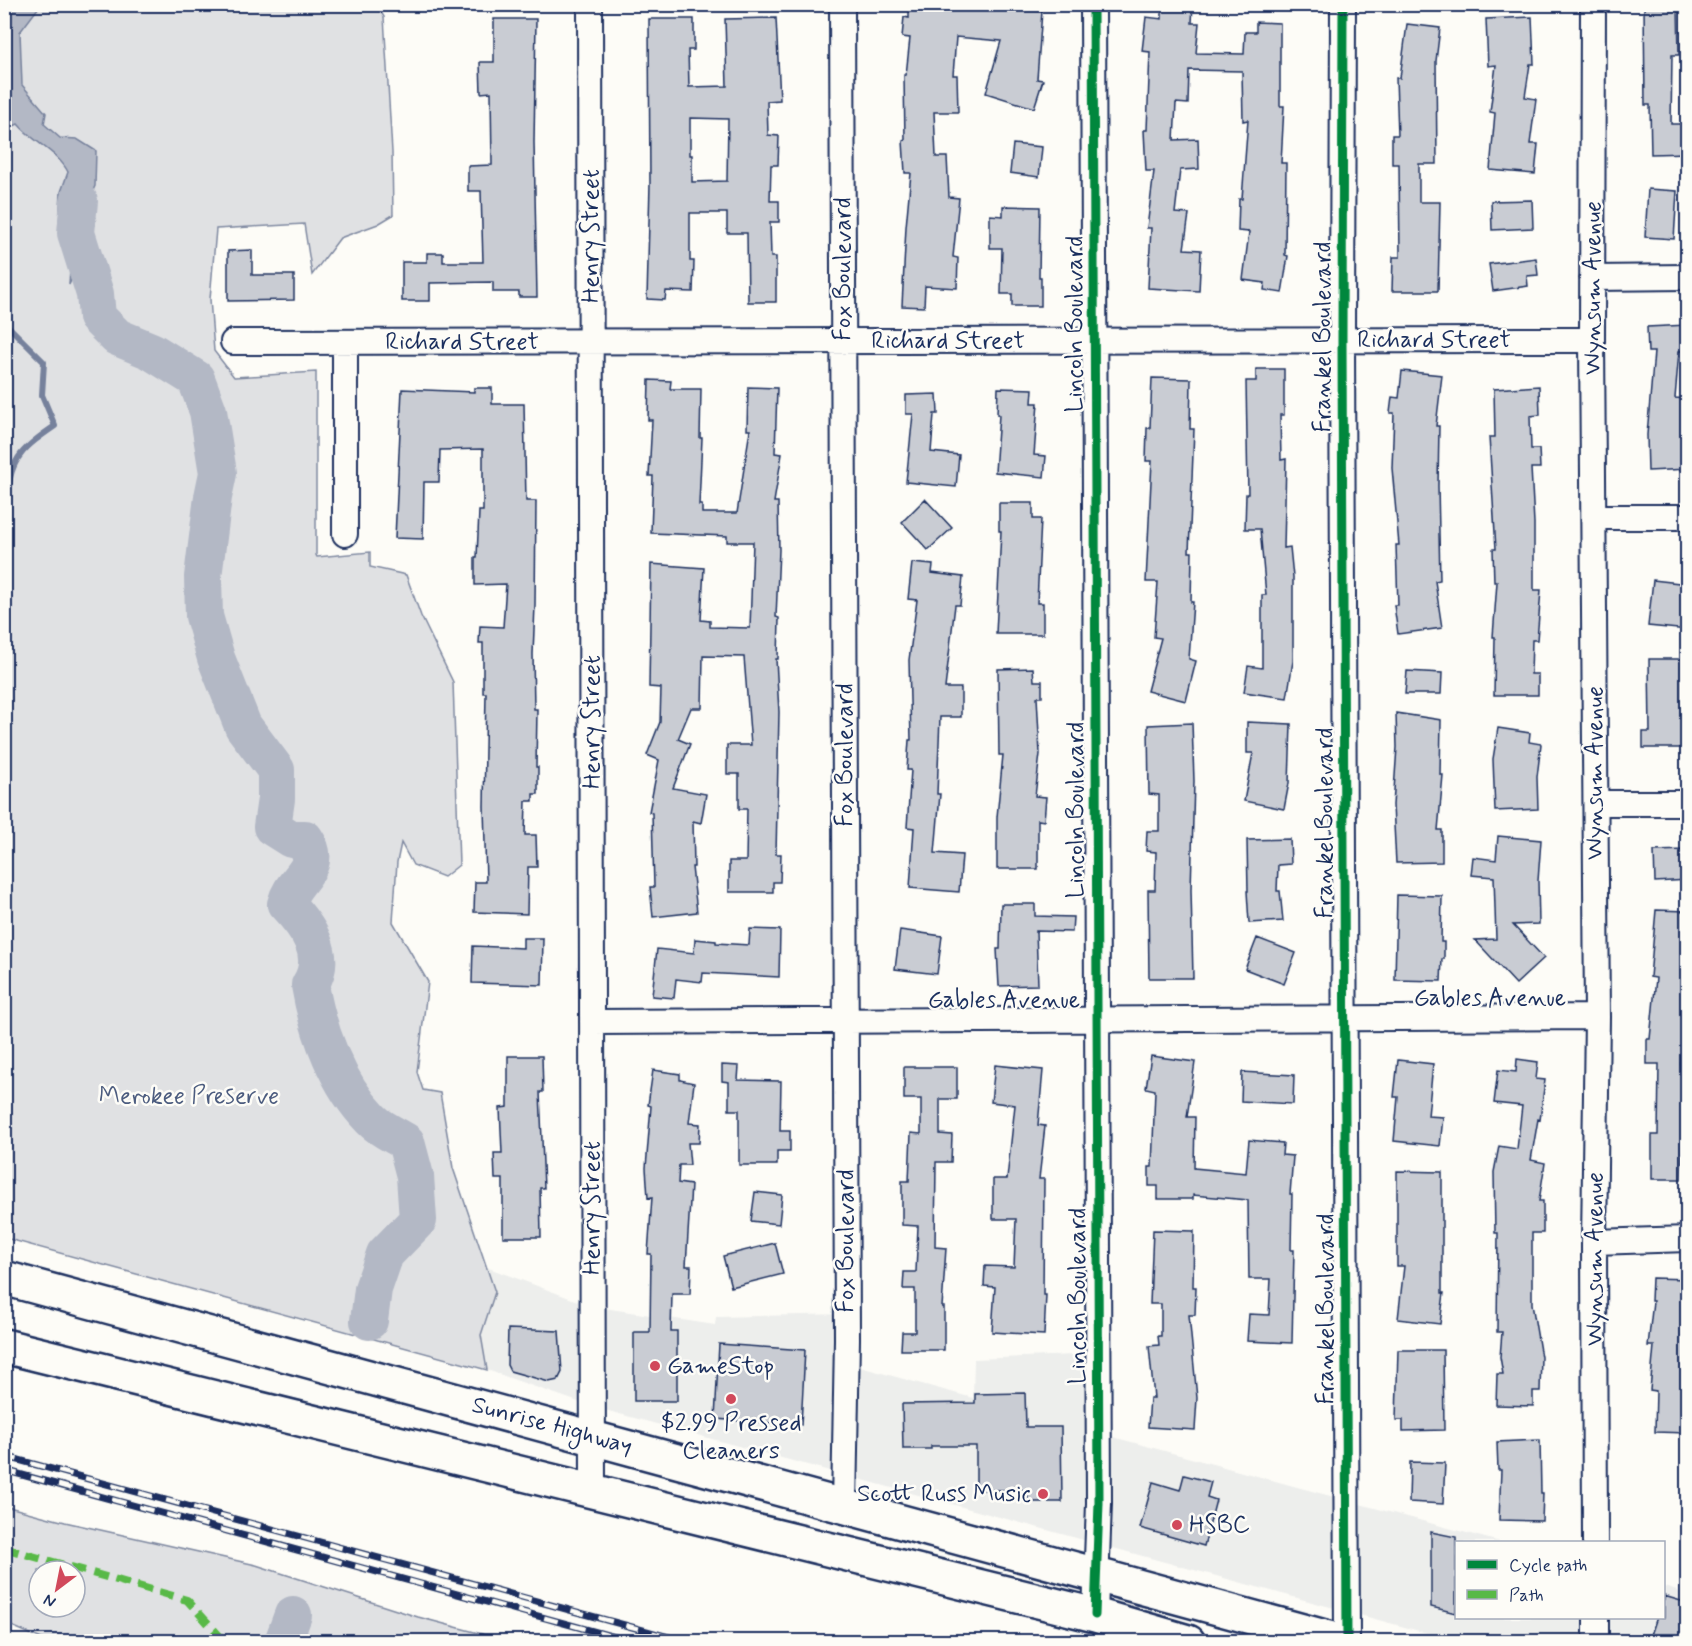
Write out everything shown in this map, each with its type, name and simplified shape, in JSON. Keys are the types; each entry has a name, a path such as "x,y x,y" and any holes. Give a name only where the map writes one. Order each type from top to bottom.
{"highway":[{"name":"Sunrise Highway","path":"4,1278 1345,1641"},
{"path":"4,1346 1095,1615 1188,1641"}],"street":[{"name":"Henry Street","path":"590,4 593,1492"},
{"name":"Fox Boulevard","path":"842,4 847,1371 844,1506"},
{"name":"Lincoln Boulevard","path":"1093,4 1099,1503 1095,1615"},
{"name":"Frankel Boulevard","path":"1343,4 1345,1641"},
{"name":"Wynsum Avenue","path":"1593,4 1592,340 1597,1017 1594,1242 1595,1541"},
{"path":"1592,278 1688,277"},
{"name":"Richard Street","path":"233,342 1592,340"},
{"path":"345,342 345,534"},
{"path":"1593,517 1688,517"},
{"path":"1596,803 1688,803"},
{"name":"Gables Avenue","path":"592,1022 1597,1017"},
{"path":"1594,1242 1688,1239"},
{"path":"1596,1619 1596,1641"}],"shaded area":[{"path":"5,4 38,5 39,7 20,32 22,85 46,113 44,124 60,138 77,139 96,151 95,186 86,206 80,259 69,285 71,252 59,225 61,192 68,172 52,153 18,124 5,130"},
{"path":"486,1267 591,1306 715,1325 716,1317 848,1314 849,1364 973,1398 974,1359 1101,1354 1102,1434 1496,1541 1455,1541 1455,1619 1665,1619 1665,1587 1687,1594 1687,1641 1456,1641 590,1406 487,1370 481,1335 495,1292"}],"green space":[{"name":"Merokee Preserve","path":"5,5 377,5 384,17 392,152 393,215 378,224 340,238 312,275 304,224 216,229 210,299 214,351 234,377 316,372 316,555 317,557 370,552 370,567 406,575 421,616 453,682 459,865 444,877 413,865 401,843 397,862 393,922 428,982 417,1072 423,1090 440,1093 453,1168 495,1292 481,1335 487,1370 5,1238"},
{"path":"5,1506 65,1522 256,1565 499,1641 46,1641 5,1623"}],"building":[{"path":"909,4 1016,4 1015,9 1042,11 1037,79 1043,80 1034,108 986,93 1001,41 956,37 953,75 957,75 958,112 934,112 936,157 947,157 949,197 959,198 953,257 958,258 957,288 925,286 924,307 902,306 911,173 905,173 903,141 905,140 904,75 906,75 910,38 902,37 904,17 909,18"},
{"path":"1162,4 1193,4 1192,23 1199,23 1196,53 1244,54 1245,32 1256,32 1256,22 1280,23 1280,106 1284,106 1281,163 1286,163 1285,255 1288,256 1282,293 1264,290 1265,283 1243,280 1249,232 1238,231 1239,199 1242,199 1248,120 1243,121 1242,71 1189,70 1188,104 1176,103 1174,140 1198,139 1199,169 1180,170 1175,213 1189,214 1184,249 1201,250 1199,291 1148,288 1151,228 1147,228 1154,171 1146,171 1144,130 1147,130 1150,52 1142,51 1146,17 1162,19"},
{"path":"1644,4 1678,4 1679,55 1672,55 1671,124 1688,124 1688,153 1651,154 1650,105 1645,105"},
{"path":"1532,17 1534,64 1530,64 1525,97 1536,99 1530,144 1538,144 1535,174 1490,170 1495,113 1490,112 1496,65 1488,66 1486,19"},
{"path":"776,18 780,100 767,101 768,135 779,136 778,165 771,165 770,201 779,201 779,222 770,222 771,257 776,257 776,302 748,302 747,233 727,233 727,213 690,213 690,261 694,261 693,292 666,291 665,300 647,299 650,184 649,19 694,19 694,50 688,50 689,87 727,86 725,19","holes":["690,118 728,119 727,181 692,182"]},
{"path":"494,19 536,19 534,142 537,297 519,297 519,292 493,292 493,282 430,283 430,301 402,301 402,262 427,262 427,253 443,253 443,262 483,262 481,191 468,191 468,166 492,165 491,92 481,93 480,62 494,62"},
{"path":"1407,24 1440,28 1436,61 1437,164 1419,164 1419,202 1440,202 1438,291 1392,291 1393,257 1400,257 1399,164 1392,164 1392,135 1398,135 1396,78 1400,78"},
{"path":"1013,144 1042,147 1039,177 1010,173"},
{"path":"1648,189 1677,191 1674,239 1645,237"},
{"path":"1532,200 1533,228 1492,230 1491,201"},
{"path":"1003,206 1040,207 1041,306 1012,306 1012,294 1001,294 1002,248 990,248 990,215 1003,216"},
{"path":"252,250 252,275 294,275 294,300 228,301 228,251"},
{"path":"1536,258 1538,275 1527,276 1528,286 1493,291 1489,264"},
{"path":"1688,325 1688,351 1679,351 1675,398 1688,399 1688,469 1648,471 1647,435 1654,352 1648,352 1647,327"},
{"path":"1256,369 1284,369 1284,415 1280,415 1281,460 1286,459 1284,548 1290,547 1293,577 1293,661 1287,698 1244,692 1248,666 1262,668 1262,595 1266,595 1260,529 1245,529 1246,494 1248,494 1246,381 1256,381"},
{"path":"1402,371 1442,375 1436,426 1439,426 1440,580 1435,581 1442,628 1398,634 1394,605 1398,605 1396,545 1399,545 1392,468 1394,413 1390,413 1392,397 1399,398"},
{"path":"1152,378 1191,379 1190,429 1194,429 1189,552 1192,552 1191,602 1193,602 1189,659 1196,661 1186,701 1147,691 1161,638 1154,637 1158,582 1146,582 1152,461 1146,461"},
{"path":"649,380 671,381 670,389 701,389 700,438 702,438 699,505 702,505 702,513 737,513 750,430 747,430 748,387 777,388 775,453 782,454 774,502 778,502 779,550 776,617 779,618 778,659 776,659 779,712 776,854 781,854 780,882 773,882 773,892 729,892 729,861 746,861 747,809 739,809 739,774 727,774 727,745 751,745 744,657 703,656 702,708 691,708 678,739 690,744 673,788 706,794 701,823 693,821 694,867 692,867 697,912 653,917 650,887 654,887 652,813 649,812 659,760 647,755 660,722 661,688 649,687 651,564 704,568 701,620 710,621 710,627 750,628 753,542 727,542 727,536 651,533 653,476 649,476 652,420 648,420"},
{"path":"1539,386 1540,415 1530,416 1531,449 1539,449 1540,468 1531,468 1534,590 1541,590 1537,640 1532,640 1531,674 1538,674 1538,695 1494,695 1495,637 1493,637 1497,582 1494,582 1493,549 1496,549 1489,437 1495,437 1494,389"},
{"path":"474,388 492,388 492,404 524,404 526,501 536,501 533,654 534,709 537,709 538,794 533,794 533,801 526,801 525,835 536,835 537,867 528,867 527,914 474,912 475,882 486,882 484,806 486,693 483,693 483,643 479,643 480,626 503,627 506,584 475,585 479,511 483,511 483,449 440,450 439,482 424,482 423,539 395,538 402,389 474,392"},
{"path":"998,388 1033,389 1032,403 1038,403 1034,455 1046,456 1044,477 995,472 999,415 997,415"},
{"path":"937,394 938,414 934,414 931,452 959,455 956,487 906,482 913,414 906,414 906,395"},
{"path":"925,499 952,528 928,550 902,522"},
{"path":"999,503 1033,503 1033,519 1041,519 1037,603 1043,603 1043,634 996,634 1001,531 999,531"},
{"path":"912,563 933,565 932,573 963,577 960,605 955,605 945,688 961,688 961,717 940,717 937,794 940,794 935,853 962,855 959,892 910,888 914,828 907,827 911,770 907,770 909,740 911,740 909,660 917,600 908,599"},
{"path":"1653,580 1688,584 1688,630 1648,626"},
{"path":"1649,659 1688,659 1688,748 1643,748 1643,732 1650,732"},
{"path":"1033,668 1034,681 1042,681 1042,697 1037,697 1040,754 1035,796 1046,797 1044,821 1038,820 1038,869 997,869 997,817 1003,755 999,755 998,669"},
{"path":"1407,671 1442,673 1441,694 1405,694"},
{"path":"1396,713 1441,720 1440,775 1443,775 1438,830 1442,830 1442,862 1396,863 1393,805 1397,747"},
{"path":"1247,722 1291,724 1289,783 1284,809 1244,801 1253,753 1247,753"},
{"path":"1192,723 1193,978 1149,978 1148,890 1155,890 1156,852 1146,851 1147,831 1159,831 1159,795 1149,794 1148,725"},
{"path":"1498,728 1530,733 1529,742 1541,744 1537,777 1538,809 1495,811 1493,759"},
{"path":"1498,836 1541,840 1538,881 1539,924 1513,925 1544,958 1516,984 1475,940 1496,939 1494,877 1471,875 1473,857 1496,860"},
{"path":"1290,839 1291,864 1278,865 1277,891 1280,891 1283,921 1249,923 1247,840"},
{"path":"1688,850 1688,880 1655,882 1654,851"},
{"path":"1397,895 1442,896 1441,942 1444,942 1444,959 1442,959 1441,981 1395,980"},
{"path":"1001,904 1035,904 1035,916 1073,917 1072,932 1036,931 1038,985 999,986 997,949 1000,949"},
{"path":"1656,910 1688,911 1688,1029 1681,1029 1681,1081 1688,1081 1688,1107 1683,1107 1681,1179 1652,1179 1652,1135 1658,1135 1659,1064 1647,1064 1647,1039 1650,1039 1656,978 1650,977"},
{"path":"750,929 780,930 779,977 703,973 702,982 676,979 674,998 652,996 657,949 694,953 695,939 749,945"},
{"path":"900,930 942,936 937,974 895,969"},
{"path":"523,938 543,938 542,985 472,983 473,946 523,948"},
{"path":"1257,938 1296,953 1284,984 1245,969"},
{"path":"508,1056 542,1056 543,1092 540,1092 544,1188 540,1188 541,1237 503,1237 503,1179 495,1179 494,1153 502,1153 500,1108 508,1107"},
{"path":"1151,1056 1195,1062 1187,1117 1195,1117 1194,1168 1246,1173 1249,1140 1283,1143 1282,1155 1293,1156 1290,1194 1292,1194 1291,1250 1294,1250 1292,1343 1247,1341 1249,1314 1269,1315 1271,1279 1249,1279 1248,1200 1193,1195 1193,1199 1158,1199 1158,1186 1149,1186 1149,1167 1152,1167 1155,1090 1146,1088"},
{"path":"1517,1059 1538,1062 1536,1079 1545,1080 1540,1120 1538,1119 1531,1160 1545,1163 1539,1201 1543,1201 1543,1233 1532,1233 1532,1304 1541,1357 1540,1391 1533,1391 1533,1406 1496,1405 1497,1374 1503,1374 1500,1357 1502,1332 1497,1332 1498,1233 1495,1233 1494,1172 1499,1146 1517,1149 1522,1106 1494,1103 1498,1070 1516,1072"},
{"path":"1398,1060 1433,1064 1428,1116 1443,1117 1440,1146 1394,1141 1398,1097 1394,1097"},
{"path":"722,1065 739,1066 738,1080 781,1081 780,1131 790,1131 790,1151 777,1151 777,1165 739,1165 739,1110 729,1110 729,1082 722,1081"},
{"path":"995,1065 1043,1070 1038,1125 1045,1126 1039,1179 1044,1179 1043,1295 1046,1295 1044,1335 992,1332 995,1287 984,1286 985,1266 1014,1267 1016,1219 993,1219 993,1179 1007,1179 1015,1105 991,1102"},
{"path":"904,1067 957,1067 957,1099 940,1099 940,1134 952,1135 951,1162 936,1162 935,1247 946,1248 942,1307 944,1307 944,1350 901,1350 902,1332 915,1332 915,1289 903,1289 904,1272 916,1272 918,1226 902,1225 902,1181 909,1181 911,1133 921,1134 921,1099 904,1099"},
{"path":"653,1070 680,1074 680,1080 694,1083 689,1123 700,1124 699,1143 688,1143 690,1165 679,1165 678,1183 691,1185 686,1266 691,1266 690,1294 672,1294 671,1331 677,1331 677,1401 634,1401 634,1332 650,1332 651,1254 648,1254 652,1197 648,1198 646,1168 651,1106 648,1105"},
{"path":"1242,1072 1294,1075 1293,1104 1241,1101"},
{"path":"1397,1171 1442,1172 1442,1293 1444,1293 1440,1324 1398,1319 1404,1266 1397,1266"},
{"path":"755,1192 782,1195 779,1224 751,1221"},
{"path":"1153,1230 1194,1231 1195,1315 1189,1315 1197,1398 1195,1430 1148,1427 1150,1398 1154,1398 1149,1346 1159,1345 1158,1336 1161,1336 1161,1304 1150,1304"},
{"path":"775,1243 783,1274 731,1287 723,1256"},
{"path":"1652,1278 1688,1279 1688,1337 1685,1361 1688,1361 1688,1364 1683,1409 1688,1409 1688,1433 1655,1432 1656,1391 1650,1390 1654,1346 1648,1346 1653,1301 1651,1301"},
{"path":"508,1329 559,1331 562,1372 558,1380 549,1382 510,1371 507,1365"},
{"path":"719,1344 805,1350 801,1425 715,1419"},
{"path":"1398,1350 1443,1350 1444,1430 1403,1431 1403,1420 1396,1420"},
{"path":"1025,1393 1026,1427 1061,1427 1062,1502 1028,1502 1027,1490 976,1490 976,1446 931,1446 931,1449 903,1449 902,1404 975,1403 975,1394"},
{"path":"1540,1440 1542,1521 1499,1520 1501,1470 1498,1470 1497,1442"},
{"path":"1410,1462 1445,1463 1443,1504 1409,1502"},
{"path":"1184,1475 1211,1482 1207,1497 1216,1500 1204,1546 1140,1528 1153,1482 1180,1490"},
{"path":"1431,1532 1456,1537 1456,1541 1455,1613 1431,1607"},
{"path":"1665,1596 1688,1603 1688,1641 1649,1641 1656,1619 1665,1619"}],"waterway":[{"path":"79,201 76,233 95,294 97,317 117,337 151,351 196,379 208,411 218,473 203,577 204,616 216,658 243,726 276,770 276,799 272,827 291,839 305,839 310,849 309,865 289,895 286,904 308,931 316,952 317,963 310,985 324,1039 339,1074 359,1105 379,1126 406,1142 415,1176 418,1220 385,1254 373,1289 369,1321"},
{"path":"4,322 44,362 42,395 55,426 28,447 16,462 9,482 4,532"},
{"path":"283,1642 293,1615"}],"railway":[{"path":"4,1456 687,1642"},
{"path":"4,1470 633,1642"}],"marked path":[{"path":"4,1548 187,1600 225,1642"}],"cycle path":[{"path":"1093,4 1099,1503 1095,1615"},
{"path":"1343,4 1342,340 1347,1642"}],"place":[{"name":"GameStop","path":"655,1366"},
{"name":"$2.99 Pressed Cleaners","path":"731,1399"},
{"name":"Scott Russ Music","path":"1043,1494"},
{"name":"HSBC","path":"1177,1525"}]}
